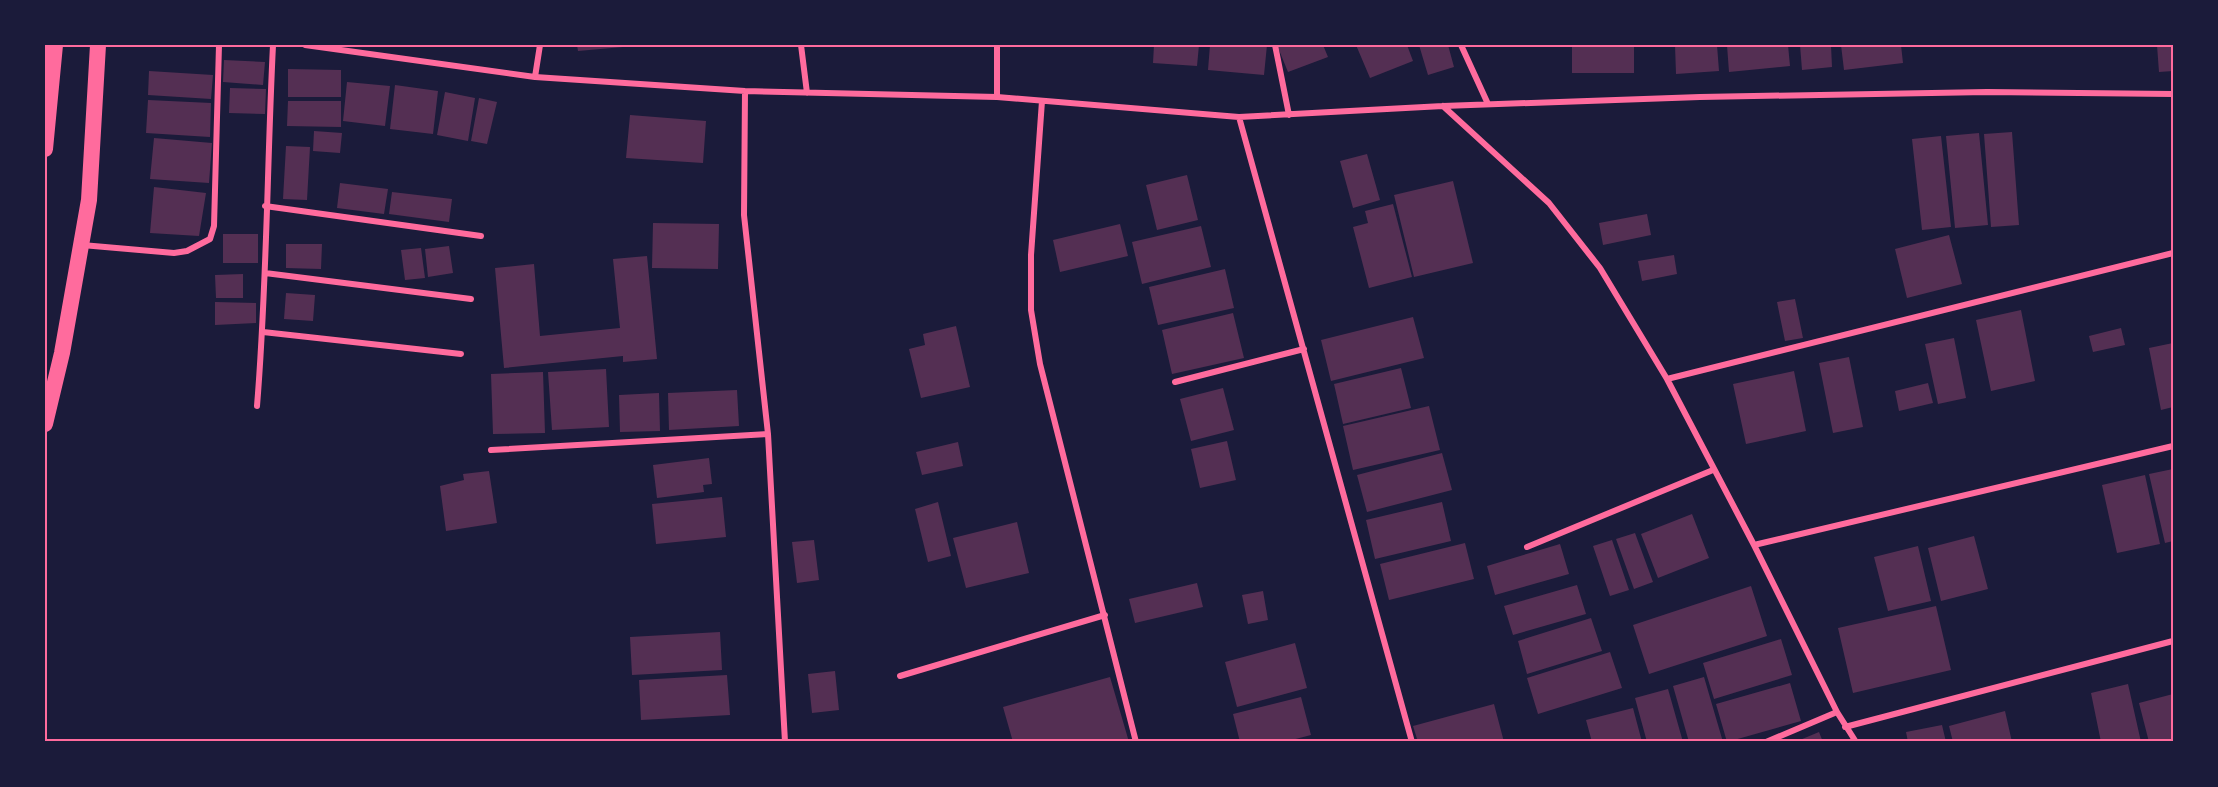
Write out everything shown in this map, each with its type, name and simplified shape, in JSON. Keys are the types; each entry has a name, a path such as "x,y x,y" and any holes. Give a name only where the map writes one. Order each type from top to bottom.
{"highway":[{"path":"45,149 55,45"},
{"path":"45,424 62,353 89,200 98,45"}],"street":[{"path":"82,245 174,253 187,251 210,238 214,226 219,45"},
{"path":"257,406 263,332 265,206 273,45"},
{"path":"305,45 535,77 745,91 997,97 1239,117 1488,104 1700,97 1987,92 2173,94"},
{"path":"535,77 540,45"},
{"path":"801,45 807,93"},
{"path":"997,45 997,97"},
{"path":"1275,45 1289,115"},
{"path":"1461,45 1488,104"},
{"path":"745,91 744,215 768,434 785,742"},
{"path":"1042,101 1031,255 1031,310 1040,364 1136,742"},
{"path":"1443,106 1549,203 1600,268 1667,379 1754,545 1837,712 1856,742"},
{"path":"1239,117 1412,742"},
{"path":"265,206 481,236"},
{"path":"1667,379 2173,254"},
{"path":"265,273 471,298"},
{"path":"263,332 462,354"},
{"path":"1175,382 1304,349"},
{"path":"491,450 768,434"},
{"path":"1754,545 2173,446"},
{"path":"1527,547 1713,470"},
{"path":"900,676 1105,615"},
{"path":"1845,727 2173,641"},
{"path":"1766,742 1837,712"}],"building":[{"path":"577,45 623,45 623,47 578,51"},
{"path":"1154,45 1199,45 1197,66 1153,63"},
{"path":"1210,45 1267,45 1264,75 1208,70"},
{"path":"1277,45 1323,45 1328,57 1288,72"},
{"path":"1356,45 1407,45 1413,61 1370,78"},
{"path":"1419,45 1448,45 1454,67 1428,75"},
{"path":"1572,45 1634,45 1634,73 1572,73"},
{"path":"1675,45 1717,45 1719,71 1676,74"},
{"path":"1727,45 1788,45 1790,66 1729,72"},
{"path":"1800,45 1831,45 1832,67 1802,70"},
{"path":"1841,45 1901,45 1903,63 1844,70"},
{"path":"2157,45 2173,45 2173,71 2159,72"},
{"path":"224,60 265,62 263,85 223,82"},
{"path":"288,69 341,70 341,97 288,97"},
{"path":"149,71 213,75 211,99 148,95"},
{"path":"347,82 390,86 385,126 343,121"},
{"path":"395,85 438,91 433,134 390,129"},
{"path":"230,88 266,89 265,114 229,113"},
{"path":"445,92 475,98 468,141 437,135"},
{"path":"479,98 497,102 487,144 471,141"},
{"path":"148,100 211,103 210,137 146,133"},
{"path":"288,101 341,101 341,127 287,126"},
{"path":"630,115 706,121 703,163 626,158"},
{"path":"314,131 342,133 340,153 313,151"},
{"path":"2012,132 2019,225 1991,227 1984,134"},
{"path":"1979,133 1988,225 1955,228 1946,136"},
{"path":"1941,136 1951,227 1922,230 1912,139"},
{"path":"154,138 212,143 209,183 150,179"},
{"path":"286,146 310,147 307,200 283,199"},
{"path":"1367,154 1380,200 1353,208 1340,161"},
{"path":"1187,175 1198,220 1157,230 1146,185"},
{"path":"1453,181 1473,263 1414,277 1394,195"},
{"path":"340,183 388,189 384,214 337,208"},
{"path":"154,187 206,193 199,236 150,233"},
{"path":"392,192 452,199 449,222 389,214"},
{"path":"1393,204 1412,277 1369,288 1353,227 1368,223 1365,211"},
{"path":"1647,214 1651,235 1603,245 1599,223"},
{"path":"653,223 719,224 718,269 652,268"},
{"path":"1120,224 1128,256 1060,272 1053,240"},
{"path":"1201,226 1211,267 1142,284 1132,242"},
{"path":"223,234 258,234 258,263 223,263"},
{"path":"1949,235 1962,284 1907,298 1895,249"},
{"path":"286,244 322,244 321,269 286,268"},
{"path":"449,246 453,273 428,277 425,249"},
{"path":"421,248 425,278 405,280 401,250"},
{"path":"1674,255 1677,274 1642,281 1638,261"},
{"path":"647,256 657,359 623,362 623,356 504,368 495,268 534,264 540,336 620,328 613,259"},
{"path":"1225,269 1234,308 1158,325 1149,287"},
{"path":"243,274 243,298 216,298 215,275"},
{"path":"286,293 315,295 313,321 284,319"},
{"path":"1795,299 1803,338 1785,341 1777,302"},
{"path":"215,302 256,303 256,323 215,325"},
{"path":"2021,310 2035,381 1991,391 1976,320"},
{"path":"1233,313 1244,358 1172,374 1162,330"},
{"path":"1413,317 1424,358 1331,381 1321,340"},
{"path":"956,326 970,387 921,398 909,349 925,345 923,334"},
{"path":"2121,328 2125,345 2093,352 2089,336"},
{"path":"1954,338 1966,398 1938,404 1925,344"},
{"path":"2173,343 2173,407 2161,410 2149,348"},
{"path":"1849,357 1863,427 1833,433 1819,363"},
{"path":"1401,368 1411,408 1343,424 1334,384"},
{"path":"606,369 609,427 552,430 548,372"},
{"path":"1794,371 1806,431 1746,444 1733,384"},
{"path":"543,372 545,433 493,434 491,374"},
{"path":"1928,383 1933,403 1899,411 1895,391"},
{"path":"1223,388 1234,430 1191,441 1180,399"},
{"path":"737,390 739,426 669,430 668,393"},
{"path":"659,393 660,431 620,432 619,395"},
{"path":"1429,406 1440,450 1353,470 1343,426"},
{"path":"1227,441 1236,480 1200,488 1191,449"},
{"path":"958,442 963,466 922,475 916,452"},
{"path":"1442,453 1452,490 1367,512 1357,475"},
{"path":"709,458 712,484 703,485 704,492 657,498 653,465"},
{"path":"2173,469 2173,541 2165,543 2149,474"},
{"path":"489,471 497,523 446,531 440,486 464,480 463,474"},
{"path":"2145,475 2160,544 2117,553 2102,485"},
{"path":"722,497 726,537 656,544 652,504"},
{"path":"938,502 951,556 928,562 915,509"},
{"path":"1442,502 1451,541 1375,559 1366,520"},
{"path":"1692,514 1709,558 1658,578 1641,534"},
{"path":"1017,522 1029,573 966,588 953,538"},
{"path":"1635,533 1653,582 1634,589 1616,539"},
{"path":"1974,536 1988,589 1941,601 1928,548"},
{"path":"814,540 819,580 797,583 792,542"},
{"path":"1612,540 1629,590 1610,596 1593,546"},
{"path":"1465,543 1474,579 1389,600 1380,564"},
{"path":"1560,544 1569,574 1495,595 1487,566"},
{"path":"1918,546 1931,601 1888,611 1874,557"},
{"path":"1197,583 1203,607 1135,623 1129,599"},
{"path":"1577,585 1586,614 1513,635 1504,606"},
{"path":"1751,586 1767,636 1649,674 1633,625"},
{"path":"1263,591 1268,620 1248,624 1242,595"},
{"path":"1936,606 1951,670 1853,693 1838,628"},
{"path":"1591,618 1602,651 1527,674 1518,641"},
{"path":"720,632 722,670 632,675 630,637"},
{"path":"1781,639 1792,675 1714,699 1703,663"},
{"path":"1295,643 1307,688 1237,707 1225,662"},
{"path":"1610,652 1622,688 1538,714 1527,678"},
{"path":"835,671 839,710 812,713 808,674"},
{"path":"727,675 730,715 641,720 639,680"},
{"path":"1110,677 1129,742 1013,742 1003,707"},
{"path":"1704,677 1723,742 1689,742 1673,686"},
{"path":"1790,683 1801,721 1727,742 1716,704"},
{"path":"2128,684 2141,742 2101,742 2091,693"},
{"path":"1668,689 1683,742 1647,742 1635,698"},
{"path":"2173,694 2173,742 2149,742 2139,703"},
{"path":"1301,697 1311,735 1284,742 1240,742 1233,714"},
{"path":"1494,704 1504,742 1418,742 1413,726"},
{"path":"1633,708 1642,742 1592,742 1586,720"},
{"path":"2005,711 2012,742 1953,742 1949,726"},
{"path":"1942,725 1946,742 1908,742 1906,732"},
{"path":"1819,732 1823,742 1795,742"}]}
